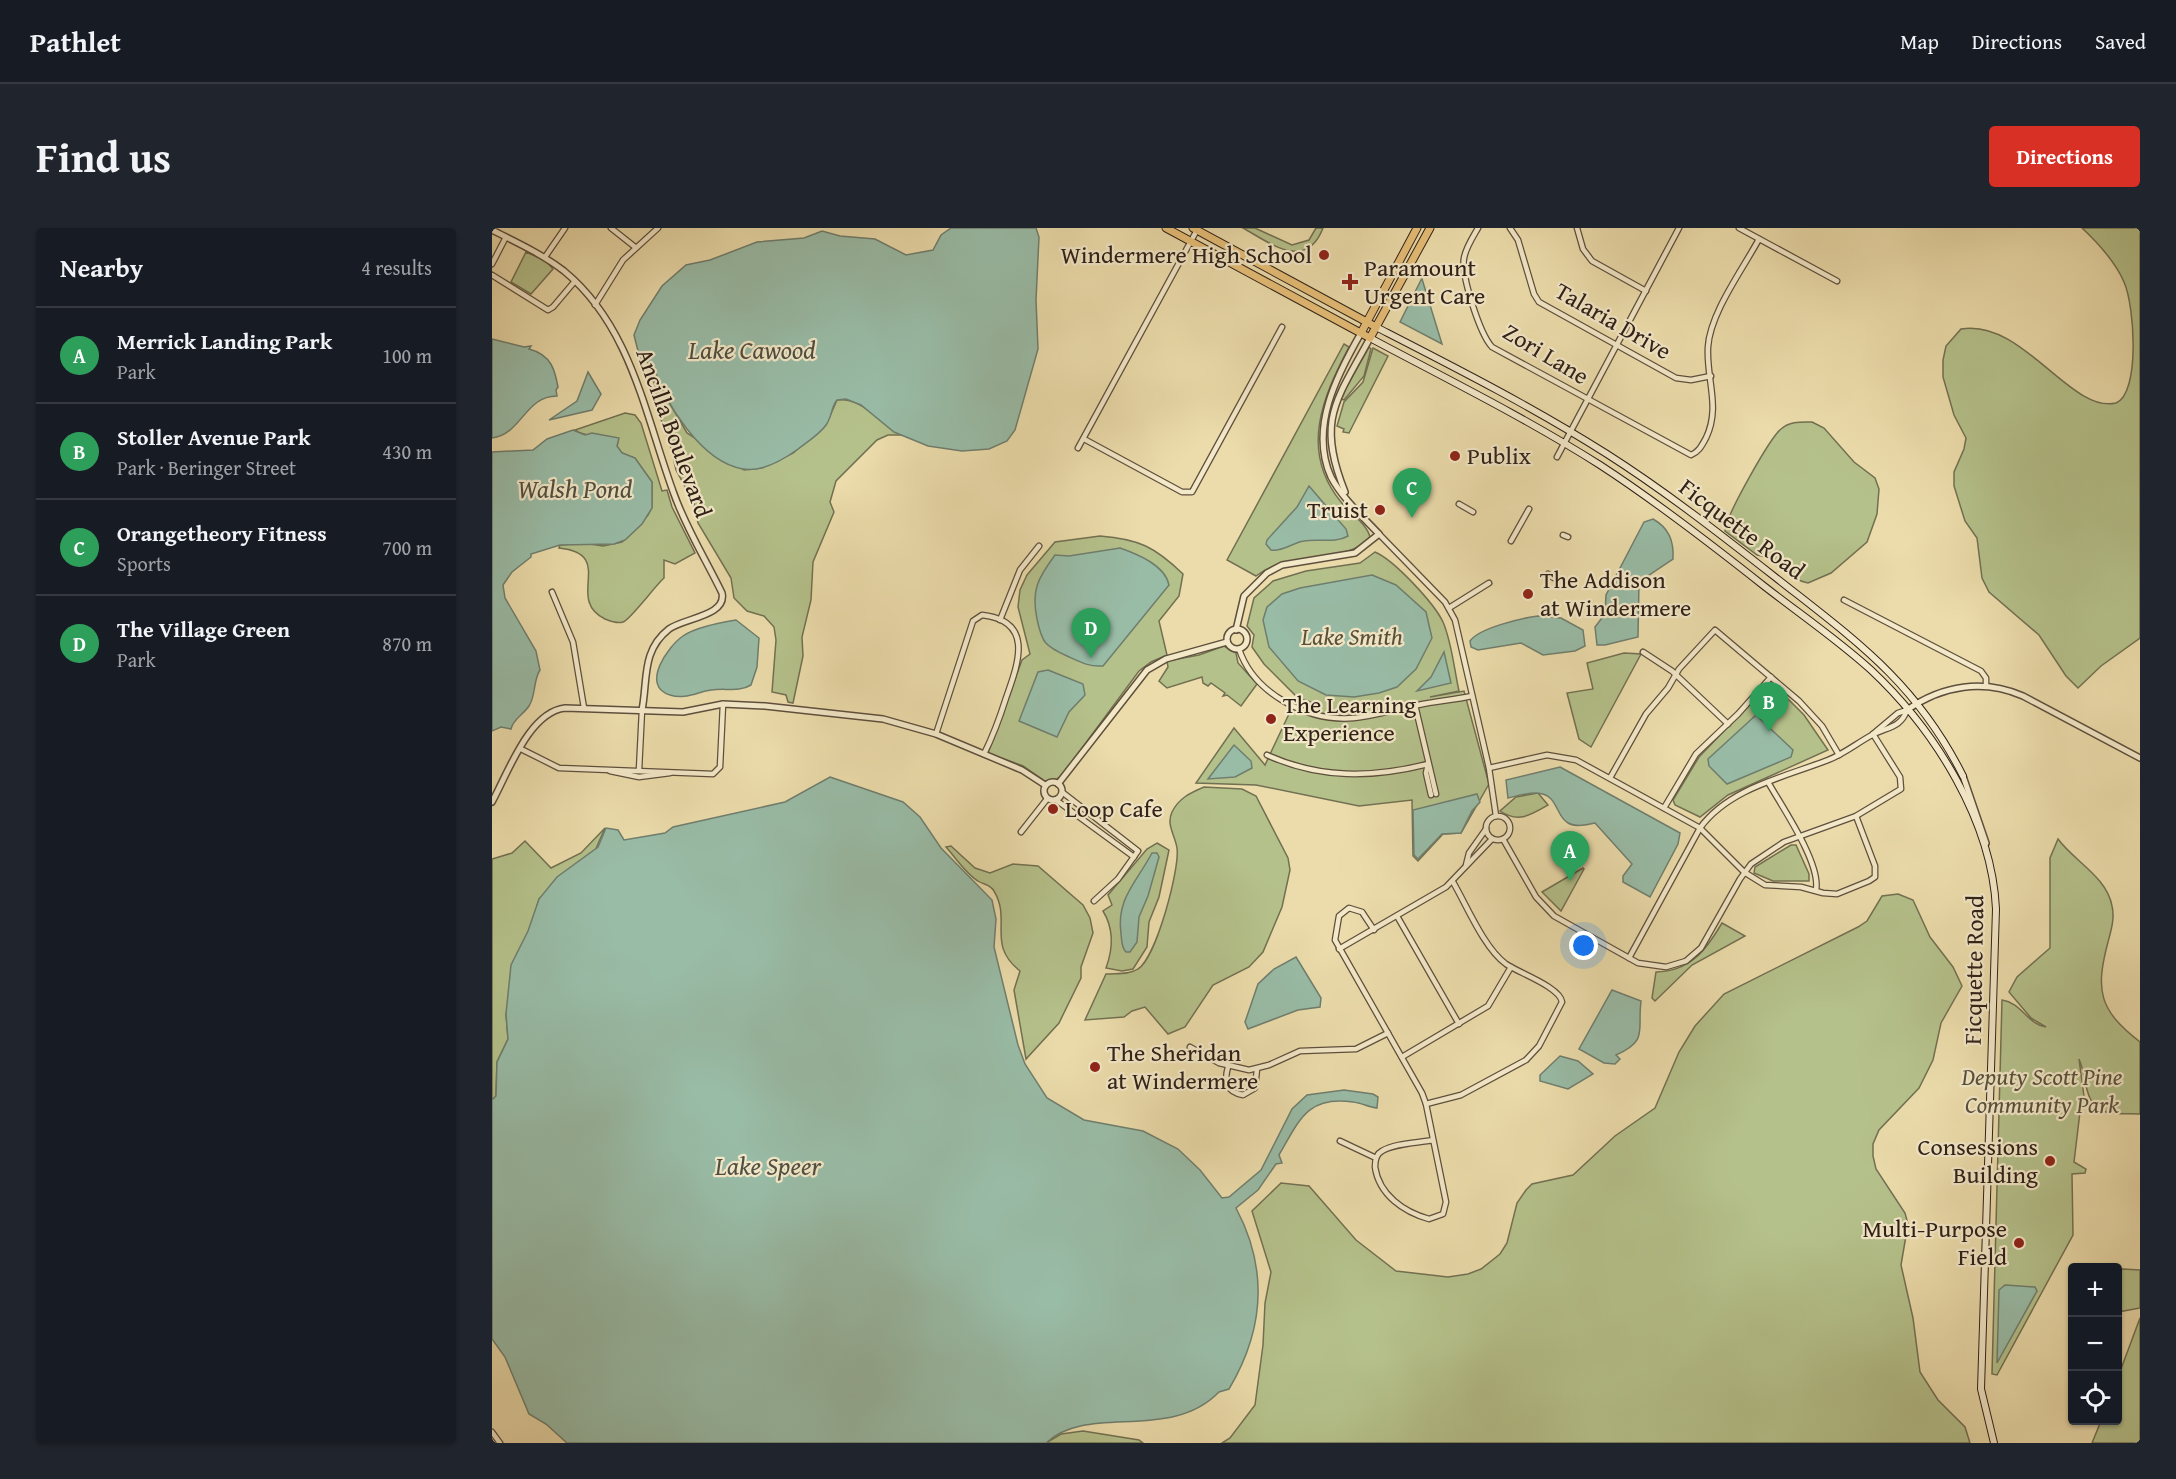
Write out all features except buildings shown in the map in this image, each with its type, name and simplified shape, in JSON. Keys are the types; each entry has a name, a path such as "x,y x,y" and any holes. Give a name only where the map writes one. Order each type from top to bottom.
{"main road":[{"path":"1166,228 1370,338 1430,228"},
{"path":"1361,333 1417,228"},
{"path":"1195,229 1376,327"},
{"name":"Ficquette Road","path":"1376,327 1570,432 1644,478 1725,538 1868,651 1917,702 1945,743 1963,776"},
{"name":"Ficquette Road","path":"1370,338 1564,444 1633,487 1692,529 1859,660 1907,710 1969,804 1989,856 1996,923 1981,1389 1994,1443"}],"street":[{"path":"545,257 565,228"},
{"path":"611,228 635,247"},
{"path":"595,305 620,265 635,247 658,228"},
{"name":"Zori Lane","path":"1478,228 1467,248 1464,266 1486,340 1500,352 1691,455 1700,449 1712,420 1714,406 1711,376"},
{"name":"Talaria Drive","path":"1510,228 1518,240 1534,294 1539,302 1676,378 1691,380 1711,376"},
{"path":"1577,228 1583,249 1592,261 1646,291"},
{"path":"1557,457 1679,228"},
{"path":"1739,228 1837,281"},
{"path":"1078,448 1191,242 1195,229"},
{"name":"Ancilla Boulevard","path":"492,230 545,257 575,281 595,305 625,351 674,495 723,598 716,610 680,622 656,643 646,666 639,770"},
{"path":"492,264 506,237"},
{"path":"1711,376 1708,358 1712,328 1759,239"},
{"path":"492,275 548,309 553,307 575,281"},
{"path":"1084,439 1182,492 1192,492 1282,327"},
{"path":"1361,333 1332,387 1325,415 1327,442 1347,500 1449,608 1458,631 1489,768 1496,816"},
{"path":"1327,442 1332,412 1341,388 1370,338"},
{"path":"1459,504 1473,512"},
{"path":"1511,541 1529,508"},
{"path":"1236,630 1245,596 1267,573 1282,565 1355,553 1379,534"},
{"path":"1000,620 1020,570 1039,546"},
{"path":"1548,574 1554,578"},
{"path":"1449,608 1489,583"},
{"path":"552,592 573,642 584,708"},
{"path":"1844,600 1881,617 1981,671 1986,678 1986,686"},
{"path":"936,734 973,621 982,615 1000,620 1015,634 1020,658 984,754"},
{"path":"1236,630 1242,631 1246,636 1246,643 1239,649 1230,647 1227,642 1228,635 1236,630"},
{"path":"1610,778 1639,724 1675,675 1715,630 1810,712 1839,755"},
{"path":"1058,784 1147,670 1166,658 1227,642"},
{"path":"1239,649 1251,673 1267,689 1294,706 1316,715 1354,718 1472,696"},
{"path":"1643,652 1651,655 1675,675 1728,724"},
{"path":"1664,808 1690,761 1771,677"},
{"path":"1873,734 1898,713 1907,710 1917,702 1954,688 1986,686 2023,696 2140,758"},
{"path":"521,749 556,767 711,774 719,769 723,704"},
{"path":"492,802 532,728 544,715 561,708 687,712 723,704 776,706 884,719 936,734 1022,770 1045,785"},
{"path":"1415,705 1434,795"},
{"path":"1629,958 1700,828 1719,810 1768,782 1839,755 1873,734 1903,720 1907,710"},
{"path":"1503,839 1543,906 1568,924 1646,966 1678,965 1693,956 1706,942 1744,872 1772,850 1798,837 1856,816 1897,792 1902,785 1900,777 1873,734"},
{"path":"1489,768 1556,754 1576,759 1700,828 1744,872 1765,885 1837,894 1875,877 1875,866 1856,816"},
{"path":"1267,755 1309,770 1339,774 1379,774 1428,764"},
{"path":"607,770 639,777 672,772"},
{"name":"Ficquette Road","path":"1963,776 1976,807 1989,856"},
{"path":"1047,799 1043,792 1045,785 1051,782 1058,784 1062,792 1138,851 1114,884 1094,901"},
{"path":"1768,782 1798,837 1816,877 1816,890"},
{"path":"492,783 500,787"},
{"path":"1056,800 1062,792"},
{"path":"1047,799 1056,800 1134,857"},
{"path":"1021,832 1047,799"},
{"path":"1340,949 1453,882 1492,839 1503,839 1509,833 1510,825 1506,818 1496,816 1488,820 1486,829 1469,853 1465,867"},
{"path":"1486,829 1492,839"},
{"path":"1426,1104 1461,1095 1517,1065 1539,1046 1561,1005 1562,998 1511,967 1491,948 1453,882"},
{"path":"1374,930 1359,909 1344,910 1339,916 1335,933 1340,949 1402,1057 1426,1104 1446,1202 1445,1211 1435,1219 1425,1218 1386,1195 1380,1187 1375,1165 1376,1158 1387,1149 1433,1140"},
{"path":"1397,916 1459,1024"},
{"path":"1402,1057 1488,1006 1511,967"},
{"path":"1190,1047 1228,1067 1257,1069 1300,1051 1356,1049 1388,1033"},
{"path":"1228,1067 1225,1077 1227,1087 1234,1093 1243,1095 1255,1088 1258,1080 1257,1069"},
{"path":"1340,1141 1376,1158"},
{"path":"492,1432 497,1442"}],"green space":[{"path":"1243,228 1255,228 1292,245 1309,240 1316,228 1323,228 1316,241 1307,249 1297,251 1287,250 1264,241"},
{"path":"2082,228 2140,228 2140,638 2101,666 2078,688 2066,676 2039,635 1989,592 1982,578 1977,538 1965,521 1954,486 1954,472 1966,438 1954,415 1943,377 1943,360 1946,346 1961,329 1983,329 2005,337 2025,350 2081,395 2099,403 2116,403 2124,396 2129,384 2133,349 2133,329 2128,294 2111,260"},
{"path":"526,252 546,261 553,269 531,294 511,282"},
{"path":"1344,344 1349,347 1324,404 1318,443 1321,463 1328,483 1341,502 1365,527 1370,537 1349,551 1286,562 1256,576 1227,560"},
{"path":"1369,347 1371,349 1364,376 1344,400 1340,399"},
{"path":"1373,348 1388,356 1349,433 1343,432 1344,429 1337,426 1344,402 1363,382"},
{"path":"653,365 666,397 687,433 744,470 762,468 793,453 826,425 837,400 847,400 864,407 902,435 888,435 877,440 836,481 830,502 834,512 813,562 811,600 802,637 803,656 793,703 788,702 786,695 772,692 776,640 774,627 764,616 747,611 734,598 731,578 698,523 694,503 676,470 670,443 654,401 657,391 649,368"},
{"path":"625,413 635,415 641,423 662,491 667,490 672,507 695,553 675,564 664,560 664,578 626,620 618,623 605,619 594,610 589,600 588,568 585,559 576,552 559,548 560,545 584,543 603,546 622,542 648,515 652,507 652,482 635,458 622,453 617,447 618,441 608,436 586,435 575,430"},
{"path":"1796,422 1812,422 1824,428 1854,462 1875,478 1879,489 1877,514 1867,542 1831,573 1808,583 1794,578 1770,560 1757,555 1725,531 1732,510 1775,435 1781,429"},
{"path":"1100,536 1125,539 1146,546 1164,557 1183,574 1179,596 1159,621 1167,655 1151,662 1139,671 1062,775 1057,779 1045,781 1023,766 988,753 1022,660 1030,654 1018,607 1020,590 1027,575 1055,542"},
{"path":"1375,552 1413,583 1443,622 1451,647 1459,691 1430,697 1464,691 1489,784 1461,833 1443,834 1418,861 1413,856 1412,800 1359,806 1256,785 1196,783 1234,728 1265,765 1296,699 1317,704 1298,698 1264,664 1252,647 1254,635 1247,626 1254,598 1273,581 1306,571 1360,563"},
{"path":"1224,646 1236,653 1238,663 1257,684 1241,706 1227,695 1223,696 1225,693 1211,683 1208,686 1203,683 1202,677 1167,688 1159,681 1168,667 1167,661 1199,655"},
{"path":"1624,653 1641,654 1591,747 1579,739 1567,693 1593,689 1587,663"},
{"path":"1771,682 1804,715 1828,750 1728,795 1700,817 1675,805 1673,800 1699,757"},
{"path":"1204,787 1242,789 1256,796 1288,858 1290,870 1282,907 1263,952 1249,967 1213,985 1185,1027 1168,1034 1145,1007 1132,1011 1124,1017 1085,1020 1106,974 1134,971 1145,962 1159,931 1175,874 1177,848 1170,826 1170,817 1182,800"},
{"path":"1538,793 1548,805 1535,812 1524,817 1512,817 1500,811 1516,797"},
{"path":"605,828 594,853 539,899 506,1014 508,1039 497,1062 496,1096 492,1100 492,859 512,853 525,841 551,868 581,853"},
{"name":"Deputy Scott Pine Community Park","path":"2058,839 2104,886 2112,906 2112,924 2104,959 2102,987 2108,1009 2126,1031 2140,1042 2140,1114 2110,1113 2093,1104 2079,1059 2085,1104 2080,1112 2074,1162 2086,1169 2085,1173 2072,1174 2073,1235 1997,1375 1992,1374 2002,1000 2015,1005 2034,1022 2046,1027 2031,1018 2009,992 2017,977 2050,948 2050,858"},
{"path":"1157,843 1169,850 1159,897 1149,922 1147,947 1133,969 1122,971 1106,968 1110,954 1111,932 1103,911 1112,905 1108,895 1147,849"},
{"path":"1791,845 1796,845 1809,874 1809,881 1773,881 1754,873 1755,867"},
{"path":"951,846 975,868 990,873 1013,864 1038,866 1083,905 1090,918 1093,933 1081,967 1081,978 1059,1023 1026,1059 1014,990 1020,971 1004,951 999,902 992,889 969,874 946,847"},
{"path":"1584,869 1561,911 1542,892"},
{"path":"1898,894 1913,900 1930,937 1953,967 1962,986 1941,1023 1933,1060 1919,1088 1879,1130 1873,1144 1873,1156 1876,1169 1905,1213 1908,1224 1901,1265 1913,1318 1920,1372 1938,1400 1965,1427 1970,1443 1222,1443 1230,1438 1255,1405 1263,1345 1265,1303 1271,1272 1252,1211 1281,1183 1309,1186 1356,1240 1396,1271 1448,1277 1481,1269 1500,1254 1507,1243 1517,1203 1532,1184 1573,1175 1615,1136 1655,1108 1679,1052 1695,1026 1724,994 1858,927 1867,921 1882,896"},
{"path":"1722,923 1745,936 1692,965 1655,1001 1652,998 1656,972 1679,968 1688,963 1710,942"},
{"path":"2122,1269 2140,1270 2140,1308 2122,1311"},
{"path":"2140,1318 2140,1443 2092,1443 2099,1425 2122,1425 2122,1366"},
{"path":"1083,1431 1139,1440 1143,1443 1046,1443 1061,1434"}],"water":[{"name":"Lake Cawood","path":"951,228 1036,228 1039,237 1036,300 1038,349 1015,430 1007,441 989,449 962,451 928,446 894,432 861,405 846,399 837,400 823,428 792,453 765,467 743,469 728,464 699,443 675,412 658,380 653,365 640,359 634,335 640,320 662,286 686,265 710,260 757,242 804,238 822,231 840,236 875,239 906,255 933,250 941,235"},
{"path":"1422,279 1442,344 1400,322"},
{"path":"492,339 524,347 531,346 529,349 543,355 551,364 558,387 557,396 538,402 510,430 492,438"},
{"path":"588,372 601,394 592,410 549,420 577,401"},
{"name":"Walsh Pond","path":"573,430 585,435 592,433 619,438 617,446 622,453 635,458 652,482 652,508 642,524 625,540 614,544 560,545 531,554 531,557 512,572 503,585 505,598 536,651 540,670 527,709 514,722 511,729 501,727 492,731 492,452 533,450 547,439"},
{"path":"1309,486 1346,529 1348,536 1338,540 1309,540 1279,550 1271,550 1266,544 1267,540 1297,507"},
{"path":"1653,519 1667,531 1673,546 1673,559 1639,582 1638,637 1597,645 1595,627 1605,614 1606,595 1644,522"},
{"path":"1120,548 1156,566 1169,585 1103,666 1085,664 1054,649 1043,639 1035,609 1037,585 1055,555 1069,556"},
{"name":"Lake Smith","path":"1372,575 1396,585 1426,612 1432,638 1416,669 1397,687 1354,697 1326,695 1298,681 1269,647 1263,620 1267,607 1282,594 1300,588"},
{"path":"1538,616 1561,618 1583,630 1585,646 1575,651 1543,655 1521,643 1478,650 1471,647 1470,641 1482,632 1512,621"},
{"path":"736,620 759,638 757,667 751,685 742,688 711,690 681,697 661,690 657,683 657,675 664,657 677,641 695,630"},
{"path":"1444,652 1451,683 1417,691 1431,677"},
{"path":"1048,670 1083,684 1085,695 1069,712 1057,737 1019,721 1038,672"},
{"path":"1756,715 1793,750 1791,757 1727,784 1709,766 1708,759"},
{"path":"1234,745 1251,761 1252,768 1235,777 1208,779"},
{"path":"1560,767 1680,833 1678,844 1650,897 1623,882 1623,876 1632,864 1595,823 1570,824 1546,795 1533,793 1508,798 1506,780"},
{"name":"Lake Speer","path":"830,777 903,802 920,817 941,848 992,900 996,919 994,947 1018,1045 1025,1064 1047,1098 1084,1120 1143,1131 1178,1149 1200,1170 1222,1198 1229,1197 1261,1170 1292,1109 1307,1095 1344,1090 1373,1094 1378,1097 1377,1108 1337,1101 1325,1103 1306,1113 1279,1155 1282,1163 1276,1164 1258,1190 1236,1208 1247,1231 1254,1254 1258,1277 1258,1300 1250,1345 1229,1389 1219,1392 1199,1407 1177,1416 1084,1425 1064,1431 1046,1443 567,1443 546,1424 529,1414 505,1357 492,1339 492,1100 496,1096 497,1062 508,1039 506,1014 511,965 528,931 539,899 557,877 598,847 606,828 618,830 624,840 665,833 673,827 785,802"},
{"path":"1477,794 1480,802 1472,811 1461,833 1442,834 1418,859 1414,855 1413,810"},
{"path":"1152,853 1157,853 1159,857 1148,896 1139,917 1137,942 1130,952 1126,952 1122,941 1121,911 1124,901"},
{"path":"1296,957 1321,998 1320,1007 1298,1010 1248,1029 1245,1022 1258,984 1274,969"},
{"path":"1612,990 1641,1001 1637,1039 1626,1050 1616,1055 1620,1059 1615,1064 1604,1063 1579,1049"},
{"path":"1560,1056 1578,1061 1593,1074 1568,1089 1540,1081 1540,1075"},
{"path":"2005,1285 2035,1287 2037,1291 1997,1363 1999,1290"}],"place":[{"name":"Windermere High School","path":"1324,255"},
{"name":"Paramount Urgent Care","path":"1350,282"},
{"name":"Publix","path":"1455,456"},
{"name":"Truist","path":"1380,510"},
{"name":"Orangetheory Fitness","path":"1412,518"},
{"name":"The Addison at Windermere","path":"1528,594"},
{"name":"The Village Green","path":"1091,658"},
{"name":"The Learning Experience","path":"1271,719"},
{"name":"Stoller Avenue Park","path":"1769,732"},
{"name":"Loop Cafe","path":"1053,809"},
{"name":"Merrick Landing Park","path":"1570,881"},
{"name":"The Sheridan at Windermere","path":"1095,1067"},
{"name":"Consessions Building","path":"2050,1161"},
{"name":"Multi-Purpose Field","path":"2019,1243"}]}
